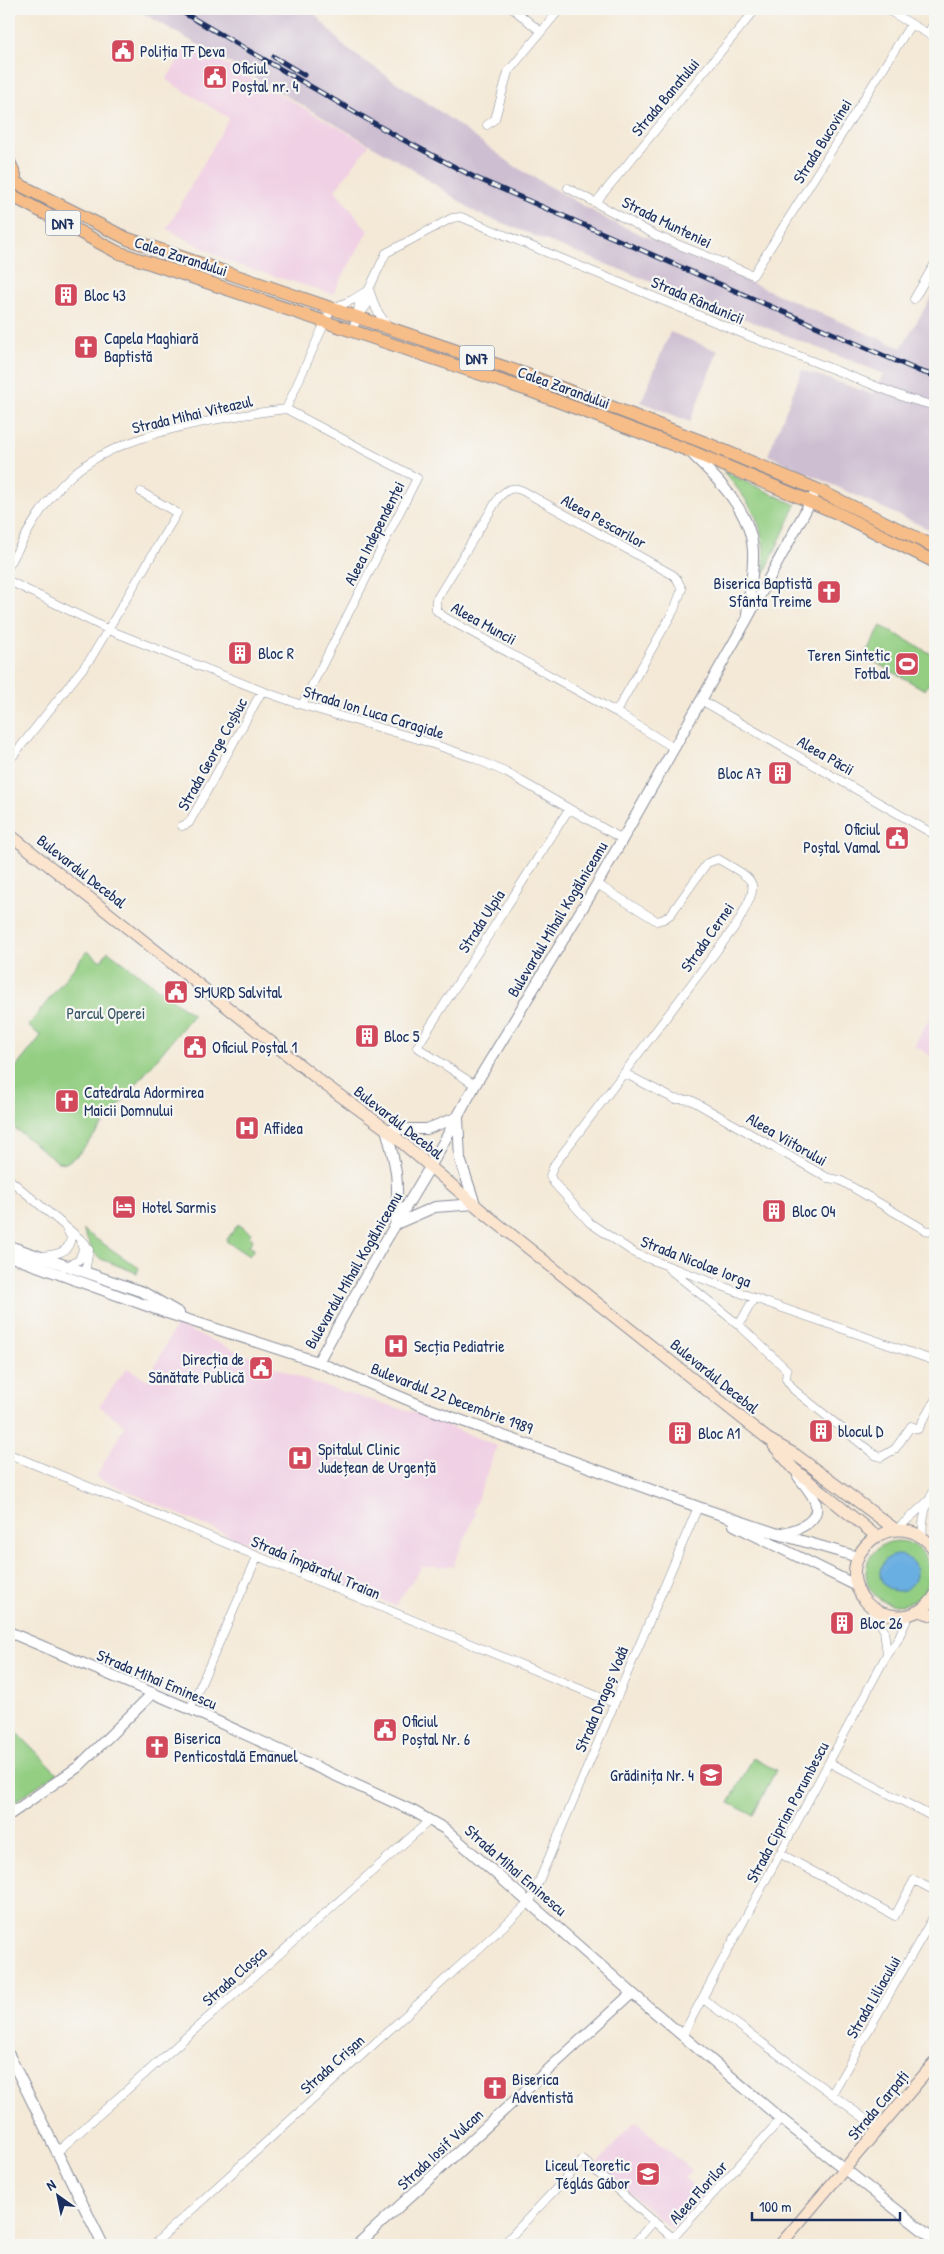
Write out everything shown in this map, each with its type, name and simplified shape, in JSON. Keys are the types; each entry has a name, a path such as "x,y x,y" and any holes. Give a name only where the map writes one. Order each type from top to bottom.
{"main road":[{"path":"9,162 13,169 11,186"},
{"name":"Calea Zarandului","path":"11,186 128,239 530,376 703,442 818,490 935,547"},
{"name":"Calea Zarandului","path":"9,194 117,252 525,389 690,451 811,502 935,562"},
{"name":"Bulevardul Decebal","path":"9,834 324,1084 386,1129 474,1204 768,1440 796,1456 896,1530"},
{"name":"Bulevardul Decebal","path":"768,1440 794,1469 876,1536"},
{"path":"935,1551 923,1538 914,1533 896,1530 876,1536 866,1545 858,1557 856,1566 857,1586 864,1600 870,1606 884,1614 900,1616 914,1613 935,1616"},
{"path":"914,1613 935,1595"},
{"name":"Strada Carpați","path":"780,2245 935,2062"}],"street":[{"path":"513,9 540,31"},
{"path":"488,126 495,119 508,72 560,9"},
{"name":"Strada Banatului","path":"596,202 756,9"},
{"path":"886,9 932,35 935,21"},
{"name":"Strada Bucovinei","path":"756,274 911,24"},
{"name":"Strada Munteniei","path":"568,188 657,236 750,276 756,274"},
{"name":"Strada Rândunicii","path":"369,289 386,253 452,218 465,218 751,337 906,398 935,406"},
{"path":"914,300 935,263"},
{"path":"286,409 331,309 352,300 369,289"},
{"path":"352,331 357,318 368,306 369,289"},
{"path":"369,289 376,309 390,329"},
{"name":"Strada Mihai Viteazul","path":"9,566 45,504 58,488 85,464 106,452 151,436 237,416 286,409"},
{"name":"Aleea Independenței","path":"286,409 417,478 302,705"},
{"path":"690,451 727,492 749,529 752,539 753,560 746,621"},
{"name":"Aleea Pescarilor","path":"506,490 512,488 525,492 678,579 682,589 674,610 616,712"},
{"name":"Aleea Muncii","path":"506,490 499,497 436,600 436,610 444,618 616,712 674,748"},
{"name":"Bulevardul Mihail Kogălniceanu","path":"318,1362 395,1224 430,1167 475,1084 597,884 818,490"},
{"path":"9,761 91,658 177,513 141,492"},
{"name":"Strada Ion Luca Caragiale","path":"9,581 109,630 262,691 302,705 418,738 474,758 507,773 622,839"},
{"name":"Strada George Coșbuc","path":"182,826 189,823 262,691"},
{"name":"Aleea Păcii","path":"701,700 935,835"},
{"name":"Strada Ulpia","path":"475,1084 417,1047 569,809"},
{"name":"Strada Cernei","path":"554,1165 737,924 751,896 752,886 748,876 718,859 713,860 706,863 671,914 664,919 656,921 597,884"},
{"name":"Aleea Viitorului","path":"624,1073 674,1099 691,1100 828,1178 840,1180 925,1230 935,1232"},
{"path":"458,1117 460,1159 474,1204 435,1207 395,1224 399,1193 386,1129 428,1129 458,1117"},
{"name":"Strada Nicolae Iorga","path":"554,1165 550,1176 554,1183 590,1223 636,1254 754,1298 935,1361"},
{"path":"9,1179 79,1237 88,1250 85,1272"},
{"path":"42,1256 60,1253 68,1248 71,1237 65,1226"},
{"path":"54,1272 79,1260 83,1249 79,1237"},
{"name":"Bulevardul 22 Decembrie 1989","path":"9,1246 143,1292 194,1322"},
{"name":"Bulevardul 22 Decembrie 1989","path":"9,1256 194,1322 318,1362 427,1408 698,1507 778,1534 858,1557"},
{"path":"664,1264 739,1325 787,1370 786,1379 794,1390 875,1455 881,1457 895,1449 911,1426 918,1430 935,1400"},
{"name":"Strada Nicolae Iorga","path":"739,1325 754,1298"},
{"name":"Strada Împăratul Traian","path":"9,1454 614,1703"},
{"path":"778,1534 795,1531 803,1527 814,1517 816,1510 814,1498 794,1469"},
{"path":"923,1538 923,1519 927,1502 935,1488"},
{"path":"896,1530 927,1502"},
{"name":"Bulevardul 22 Decembrie 1989","path":"698,1507 857,1586"},
{"name":"Strada Dragoș Vodă","path":"530,1902 698,1507"},
{"path":"190,1709 258,1557"},
{"path":"864,1600 884,1630 887,1654"},
{"name":"Strada Ciprian Porumbescu","path":"682,2036 887,1654 914,1613"},
{"name":"Strada Mihai Eminescu","path":"9,1632 190,1709 430,1820 456,1838 632,1993 781,2119 935,2240"},
{"path":"9,1815 78,1766 153,1693"},
{"path":"830,1763 935,1818"},
{"name":"Strada Cloșca","path":"56,2153 430,1820"},
{"path":"781,1854 895,1916 914,1880 935,1891"},
{"name":"Strada Crișan","path":"152,2245 530,1902"},
{"name":"Strada Liliacului","path":"832,2094 935,1914"},
{"name":"Strada Iosif Vulcan","path":"357,2245 632,1993"},
{"path":"703,2000 879,2129"},
{"path":"9,2055 56,2153 104,2245"},
{"name":"Aleea Florilor","path":"633,2245 654,2221 671,2237 676,2237 781,2119"},
{"path":"503,2245 583,2160 654,2221"}],"shaded area":[{"path":"136,9 310,9 346,48 443,114 516,167 610,221 901,348 935,291 935,532 768,455 802,370 873,394 884,374 477,213 409,167"},
{"path":"189,43 369,145 335,190 368,231 333,294 232,263 167,229 229,118 166,80"},
{"path":"670,332 718,351 690,422 641,402"},
{"path":"935,1009 935,1058 914,1046"},
{"name":"Spitalul Clinic Județean de Urgență","path":"176,1325 313,1383 418,1414 497,1446 473,1511 476,1513 453,1566 422,1567 395,1606 96,1477 125,1425 99,1406 127,1368 148,1380"},
{"name":"Liceul Teoretic Téglás Gábor","path":"635,2121 691,2170 684,2178 709,2200 678,2235 597,2164"}],"green space":[{"path":"723,471 796,505 764,574 763,542 756,518 751,507"},
{"name":"Teren Sintetic Fotbal","path":"881,626 935,656 935,672 925,690 864,656"},
{"name":"Parcul Operei","path":"87,951 101,961 108,951 193,1015 79,1154 66,1163 58,1162 9,1124 9,1076 41,1036 28,1026"},
{"path":"238,1224 251,1233 249,1237 253,1239 249,1246 254,1249 249,1256 226,1241"},
{"path":"83,1230 139,1268 137,1273 101,1259 93,1252"},
{"path":"892,1541 904,1541 921,1550 928,1561 930,1573 928,1585 921,1596 904,1605 892,1605 880,1600 871,1591 866,1579 866,1567 871,1555 880,1546"},
{"path":"9,1724 57,1773 9,1805"},
{"path":"753,1758 776,1770 753,1815 729,1803"}],"water":[{"path":"898,1555 911,1560 916,1573 911,1586 898,1591 885,1586 880,1573 885,1560"}],"railway":[{"path":"177,9 396,136 474,177 919,371 935,376"},
{"path":"274,57 304,75"}],"place":[{"name":"Poliția TF Deva","path":"123,51"},
{"name":"Oficiul Poștal nr. 4","path":"215,77"},
{"name":"Bloc 43","path":"66,295"},
{"name":"Capela Maghiară Baptistă","path":"86,347"},
{"name":"Biserica Baptistă Sfânta Treime","path":"829,592"},
{"name":"Bloc R","path":"240,653"},
{"name":"Teren Sintetic Fotbal","path":"907,664"},
{"name":"Bloc A7","path":"780,773"},
{"name":"Oficiul Poștal Vamal","path":"897,838"},
{"name":"SMURD Salvital","path":"176,992"},
{"name":"Bloc 5","path":"367,1036"},
{"name":"Oficiul Poștal 1","path":"195,1047"},
{"name":"Catedrala Adormirea Maicii Domnului","path":"67,1101"},
{"name":"Affidea","path":"247,1128"},
{"name":"Hotel Sarmis","path":"124,1207"},
{"name":"Bloc O4","path":"774,1211"},
{"name":"Secția Pediatrie","path":"396,1346"},
{"name":"Direcția de Sănătate Publică","path":"261,1368"},
{"name":"blocul D","path":"821,1431"},
{"name":"Bloc A1","path":"680,1433"},
{"name":"Spitalul Clinic Județean de Urgență","path":"300,1458"},
{"name":"Bloc 26","path":"842,1623"},
{"name":"Oficiul Poștal Nr. 6","path":"385,1730"},
{"name":"Biserica Penticostală Emanuel","path":"157,1747"},
{"name":"Grădinița Nr. 4","path":"711,1775"},
{"name":"Biserica Adventistă","path":"495,2088"},
{"name":"Liceul Teoretic Téglás Gábor","path":"648,2174"}]}
